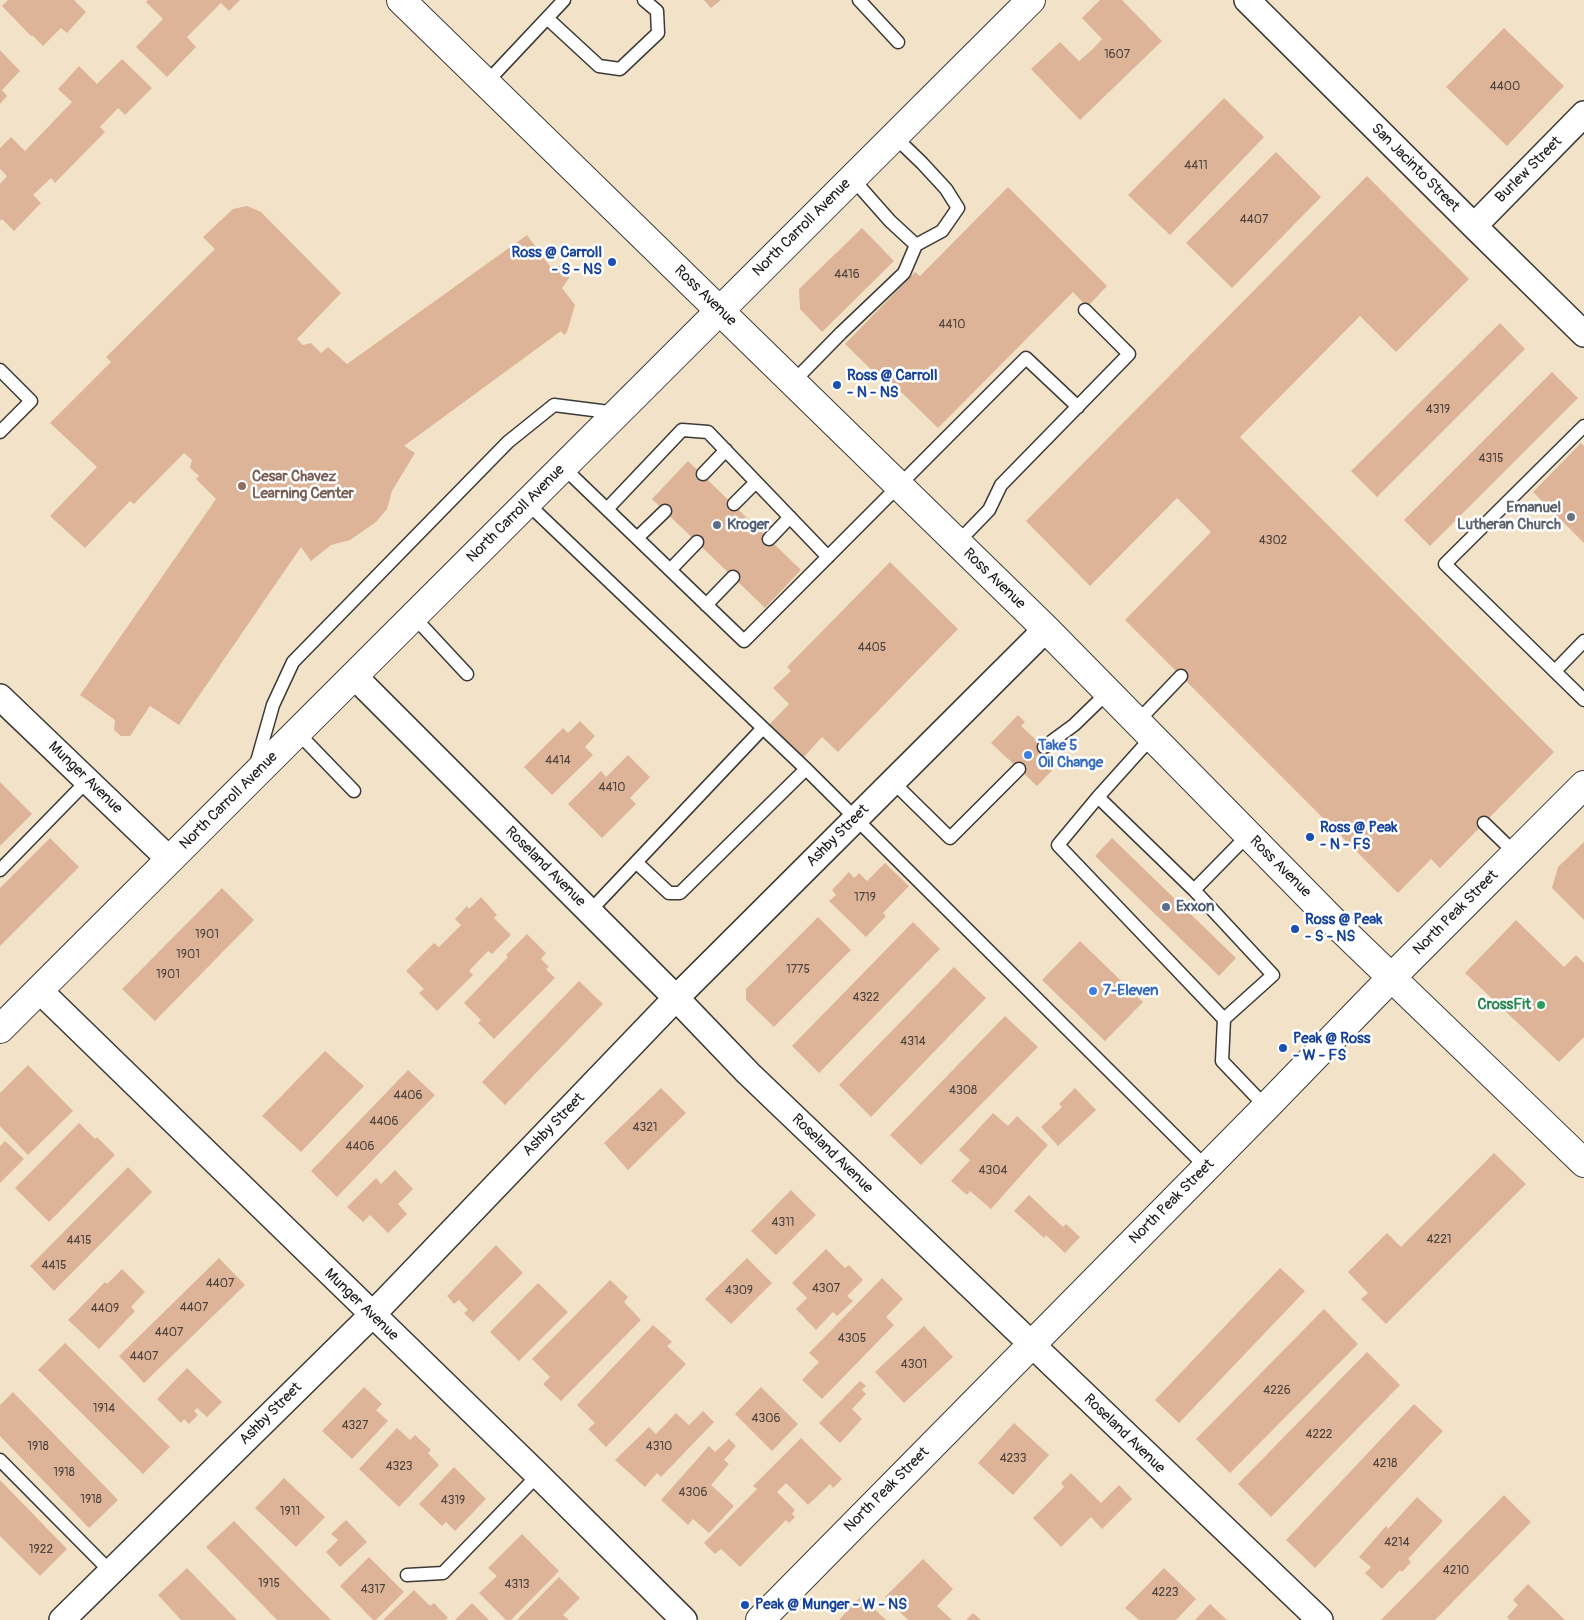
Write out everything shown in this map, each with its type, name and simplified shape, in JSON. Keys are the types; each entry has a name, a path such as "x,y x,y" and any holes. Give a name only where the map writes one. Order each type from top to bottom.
{"main road":[{"name":"Ross Avenue","path":"401,0 1046,630 1340,928 1584,1162"},
{"name":"North Carroll Avenue","path":"0,1028 298,733 1031,0"},
{"name":"North Peak Street","path":"760,1620 1392,977 1584,785"}],"street":[{"name":"San Jacinto Street","path":"1247,0 1584,334"},
{"name":"Burlew Street","path":"1474,226 1584,114"},
{"name":"Ashby Street","path":"62,1620 372,1315 676,998 1046,630"},
{"name":"Roseland Avenue","path":"354,676 676,998 748,1073 1320,1620"},
{"name":"Munger Avenue","path":"0,697 170,860"},
{"name":"Munger Avenue","path":"39,990 538,1475 684,1620"}],"lane":[{"path":"486,83 564,0"},
{"path":"547,18 599,66 620,69 658,33 657,10 644,0"},
{"path":"859,0 898,42"},
{"path":"793,382 904,272 916,245 942,231 958,208 946,189 894,136"},
{"path":"852,178 890,221 916,245"},
{"path":"957,543 989,510 1002,485 1129,354 1085,310"},
{"path":"563,467 744,641 1026,358 1078,406"},
{"path":"0,370 31,401 0,432"},
{"path":"254,776 273,705 293,662 508,442 554,405 617,413"},
{"path":"1584,426 1444,564 1584,700"},
{"path":"607,509 682,430 708,432 828,557"},
{"path":"702,474 726,450"},
{"path":"734,504 756,482"},
{"path":"527,503 806,769 1206,1167"},
{"path":"637,538 664,511"},
{"path":"769,539 790,518"},
{"path":"670,570 697,542"},
{"path":"706,605 733,577"},
{"path":"414,617 467,674"},
{"path":"1555,671 1584,641"},
{"path":"1181,676 1098,797 1058,845 1224,1019"},
{"path":"1044,747 1074,725 1108,692"},
{"path":"589,912 764,728"},
{"path":"298,733 354,791"},
{"path":"637,862 669,893 680,893 806,769"},
{"path":"893,782 950,838 1019,769"},
{"path":"0,870 88,780"},
{"path":"1098,797 1194,890 1273,975 1224,1019 1222,1061 1266,1107"},
{"path":"1484,823 1515,853"},
{"path":"1194,890 1248,835"},
{"path":"0,1460 111,1572"},
{"path":"407,1575 443,1573 538,1475"}],"building":[{"path":"8,0 74,0 86,12 67,33 61,28 43,46 2,6"},
{"path":"148,0 240,0 229,11 221,3 187,37 196,47 167,77 136,47 163,19 146,2"},
{"path":"704,0 721,0 711,8"},
{"path":"1100,0 1122,0 1162,41 1080,120 1031,69 1060,42 1079,61 1093,49 1102,39 1082,18"},
{"path":"1504,28 1564,86 1507,146 1446,87"},
{"path":"0,50 20,71 2,90 7,96 0,104"},
{"path":"122,59 152,88 125,115 118,108 100,127 105,132 55,183 51,178 33,195 41,203 14,231 2,219 0,221 0,184 7,176 0,169 0,148 11,137 25,151 72,102 58,89 79,66 97,84"},
{"path":"1224,98 1264,137 1170,235 1128,195"},
{"path":"1276,152 1321,197 1232,288 1186,243"},
{"path":"1367,176 1469,279 1396,352 1360,316 1240,437 1554,752 1440,868 1431,859 1398,893 1125,620 1211,532 1177,498 1090,586 1026,521"},
{"path":"1008,187 1107,286 1087,307 1073,292 938,428 889,380 885,383 845,344 915,272 920,276"},
{"path":"247,206 261,212 341,293 297,339 303,345 311,343 321,353 328,347 347,364 527,235 552,269 560,266 568,270 569,278 562,288 575,305 567,332 564,335 561,331 404,446 415,453 392,491 387,509 376,522 350,540 331,545 311,561 301,547 179,725 150,706 130,736 121,736 114,730 115,720 80,695 216,499 196,479 199,476 190,468 192,460 184,453 134,504 130,501 85,548 50,516 97,467 50,423 111,362 106,357 215,249 203,237 233,209"},
{"path":"862,228 894,261 822,332 800,309 799,289"},
{"path":"1500,323 1525,349 1377,497 1351,471"},
{"path":"1552,372 1578,398 1430,546 1404,520"},
{"name":"Emanuel Lutheran Church","path":"1581,443 1584,446 1584,543 1533,492"},
{"name":"Kroger","path":"688,461 801,570 765,608 652,499"},
{"path":"890,562 958,629 838,752 822,737 803,758 769,725 789,704 773,688 791,671 787,667"},
{"name":"Take 5 Oil Change","path":"1018,715 1025,722 1021,726 1060,762 1037,786 991,743"},
{"path":"580,721 595,736 585,747 593,755 552,795 524,767 563,728 568,733"},
{"path":"628,755 650,777 630,798 636,804 602,838 568,804 601,771 606,777"},
{"path":"0,782 32,814 0,846"},
{"path":"50,838 79,867 0,946 0,888"},
{"name":"Exxon","path":"1112,838 1236,958 1219,976 1095,856"},
{"path":"1584,842 1584,920 1552,888 1558,867"},
{"path":"885,863 909,886 883,913 886,916 866,937 829,901 836,895 832,890 849,872 854,878 859,873 867,881"},
{"path":"222,888 254,920 155,1021 122,989"},
{"path":"481,897 497,915 494,918 511,935 492,954 488,951 469,971 473,975 437,1011 419,993 424,989 406,971 434,943 439,947 461,925 455,919 467,906 469,909"},
{"path":"818,917 851,950 774,1027 746,1000 746,989"},
{"name":"CrossFit","path":"1516,920 1564,967 1576,955 1584,963 1584,1037 1559,1062 1465,973"},
{"path":"913,922 940,949 819,1073 792,1046"},
{"path":"527,934 546,953 541,959 549,967 546,969 555,978 494,1039 478,1023 481,1020 464,1003"},
{"name":"7-Eleven","path":"1080,941 1143,1002 1105,1041 1042,980"},
{"path":"954,967 986,998 871,1117 839,1085"},
{"path":"579,981 603,1004 505,1105 482,1082"},
{"path":"1005,1016 1038,1047 921,1165 890,1135"},
{"path":"325,1051 364,1086 301,1152 262,1116"},
{"path":"28,1065 73,1111 28,1155 0,1126 0,1093"},
{"path":"408,1070 435,1095 337,1197 311,1171"},
{"path":"661,1088 686,1113 628,1170 604,1143"},
{"path":"1075,1088 1096,1110 1058,1146 1041,1127 1062,1107 1059,1104"},
{"path":"993,1113 1008,1126 1017,1116 1048,1145 991,1209 970,1191 967,1195 951,1181 970,1160 959,1150"},
{"path":"79,1123 115,1155 49,1222 15,1188"},
{"path":"5,1141 24,1159 0,1183 0,1146"},
{"path":"1494,1153 1526,1184 1386,1324 1361,1299 1368,1293 1348,1272 1387,1233 1401,1247"},
{"path":"128,1167 152,1192 54,1291 30,1266"},
{"path":"395,1170 413,1189 398,1204 407,1214 388,1233 370,1215 363,1222 347,1207 376,1178 381,1184"},
{"path":"791,1190 816,1215 776,1255 751,1231"},
{"path":"1029,1195 1063,1227 1066,1224 1080,1237 1065,1253 1046,1235 1044,1238 1014,1211"},
{"path":"496,1245 523,1273 473,1322 464,1313 468,1310 459,1300 454,1304 447,1296"},
{"path":"826,1249 845,1268 849,1265 863,1280 847,1296 853,1301 837,1316 833,1312 816,1330 796,1309 807,1298 792,1283"},
{"path":"219,1258 245,1285 144,1383 119,1356"},
{"path":"747,1258 772,1283 731,1324 705,1299"},
{"path":"1280,1268 1305,1291 1179,1423 1155,1400"},
{"path":"122,1269 145,1292 131,1307 135,1311 99,1349 68,1320 105,1282 107,1284"},
{"path":"882,1278 903,1299 886,1317 894,1325 822,1399 802,1380 819,1362 809,1353"},
{"path":"610,1280 628,1297 624,1302 641,1320 561,1401 543,1384 550,1377 532,1359"},
{"path":"538,1283 568,1312 519,1361 490,1332"},
{"path":"1324,1309 1358,1344 1230,1473 1196,1439"},
{"path":"653,1325 672,1342 667,1346 686,1364 606,1447 588,1429 595,1423 577,1405"},
{"path":"924,1326 953,1357 904,1403 875,1372"},
{"path":"65,1343 170,1447 143,1474 38,1370"},
{"path":"1367,1352 1400,1385 1271,1517 1238,1484"},
{"path":"187,1368 222,1402 207,1417 197,1408 194,1411 198,1415 189,1424 184,1419 181,1423 157,1399"},
{"path":"860,1381 866,1386 862,1390 866,1394 852,1409 862,1419 840,1443 819,1423"},
{"path":"364,1387 382,1404 376,1410 388,1421 352,1459 322,1431"},
{"path":"761,1387 798,1424 772,1451 735,1414"},
{"path":"13,1392 118,1500 89,1528 0,1436 0,1405"},
{"path":"1414,1404 1443,1431 1315,1568 1286,1540"},
{"path":"703,1411 714,1422 661,1477 657,1473 645,1487 615,1460 649,1427 656,1434 676,1413 689,1425"},
{"path":"1014,1423 1049,1455 1013,1495 978,1463"},
{"path":"397,1428 410,1440 415,1435 431,1450 428,1453 439,1465 399,1507 359,1469"},
{"path":"801,1438 842,1479 833,1488 830,1484 808,1505 786,1483 777,1492 795,1510 792,1514 795,1517 789,1523 786,1520 740,1567 721,1549 715,1554 704,1543 757,1489 753,1486"},
{"path":"729,1439 736,1446 724,1460 729,1464 711,1485 734,1506 709,1533 693,1519 688,1525 661,1500 709,1446 715,1452"},
{"path":"454,1467 486,1499 455,1531 446,1522 442,1526 419,1504"},
{"path":"1071,1473 1101,1503 1119,1485 1132,1499 1102,1529 1091,1517 1061,1547 1033,1518 1064,1487 1061,1483"},
{"path":"284,1478 325,1517 296,1547 255,1508"},
{"path":"0,1480 67,1549 40,1576 0,1536"},
{"path":"1504,1495 1531,1522 1435,1620 1381,1620"},
{"path":"1417,1497 1443,1521 1408,1559 1411,1562 1402,1572 1400,1570 1382,1589 1365,1573 1371,1567 1359,1557 1386,1526 1388,1529"},
{"path":"346,1520 367,1542 340,1567 326,1552 338,1540 331,1534"},
{"path":"234,1521 331,1620 277,1620 206,1547"},
{"path":"522,1534 559,1571 511,1620 506,1620 479,1593 497,1576 488,1568"},
{"path":"369,1557 404,1592 376,1620 373,1620 340,1586"},
{"path":"923,1559 953,1589 937,1606 952,1620 908,1620 885,1597"},
{"path":"187,1568 237,1620 181,1620 158,1595"},
{"path":"1164,1568 1196,1599 1176,1620 1139,1620 1125,1608"},
{"path":"559,1577 580,1598 563,1615 569,1620 517,1620"},
{"path":"1528,1584 1565,1620 1510,1620 1507,1617 1518,1605 1513,1600"},
{"path":"414,1590 430,1606 434,1603 448,1618 445,1620 383,1620"},
{"path":"861,1596 886,1620 839,1620"},
{"path":"472,1603 489,1620 455,1620"},
{"path":"1210,1604 1227,1620 1195,1620"},
{"path":"973,1613 981,1620 966,1620"}],"place":[{"name":"Ross @ Carroll - S - NS","path":"612,262"},
{"name":"Ross @ Carroll - N - NS","path":"837,385"},
{"name":"Cesar Chavez Learning Center","path":"242,486"},
{"name":"Emanuel Lutheran Church","path":"1571,517"},
{"name":"Kroger","path":"717,525"},
{"name":"Take 5 Oil Change","path":"1028,755"},
{"name":"Ross @ Peak - N - FS","path":"1310,837"},
{"name":"Exxon","path":"1166,907"},
{"name":"Ross @ Peak - S - NS","path":"1295,929"},
{"name":"7-Eleven","path":"1093,991"},
{"name":"CrossFit","path":"1541,1005"},
{"name":"Peak @ Ross - W - FS","path":"1283,1048"},
{"name":"Peak @ Munger - W - NS","path":"745,1605"}]}
